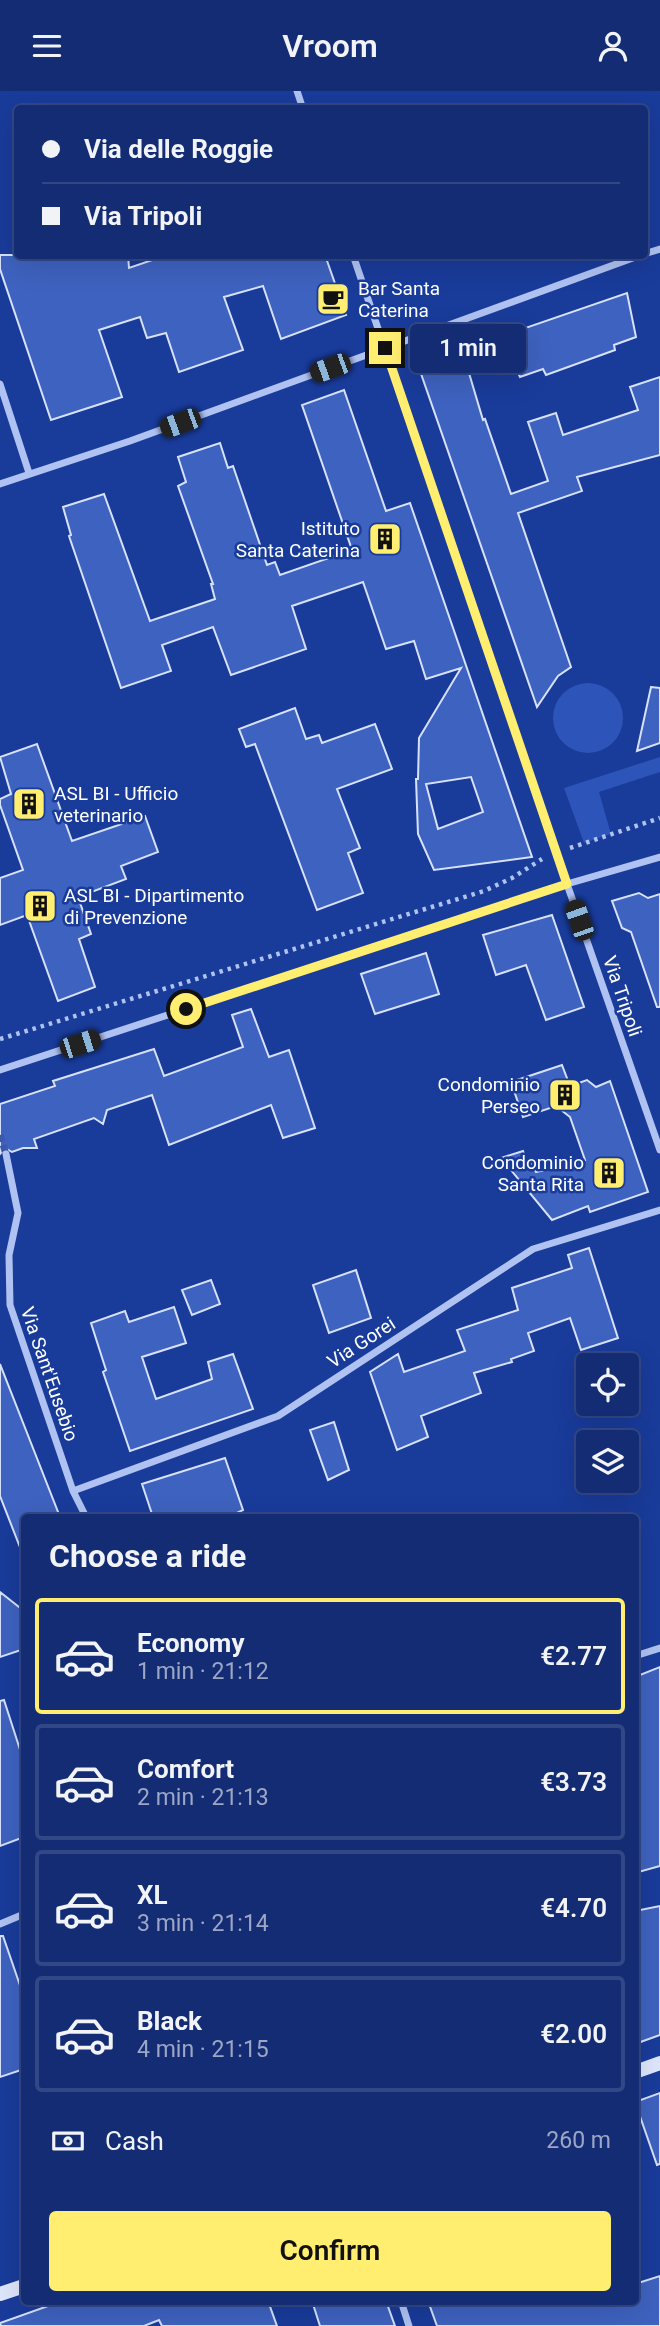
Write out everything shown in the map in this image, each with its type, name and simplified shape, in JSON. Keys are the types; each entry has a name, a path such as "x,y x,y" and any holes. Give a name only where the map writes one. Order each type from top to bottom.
{"street":[{"name":"Via Tripoli","path":"354,259 556,854 660,1150"},
{"path":"0,484 130,441 632,259"},
{"path":"0,384 29,473"},
{"path":"0,1070 567,884 660,857"},
{"name":"Via Sant'Eusebio","path":"6,1154 18,1213 9,1255 10,1305 73,1492 84,1514"},
{"name":"Via Gorei","path":"73,1492 278,1416 533,1249 660,1210"},
{"path":"639,1655 660,1648"},
{"path":"0,1924 21,1915"},
{"path":"639,2070 660,2063"},
{"path":"0,2294 21,2287"},
{"path":"402,2305 410,2326"}],"path":[{"path":"0,1039 484,891 512,878 535,862 660,818"}],"shaded area":[{"path":"588,683 607,689 617,699 623,718 617,737 607,747 588,753 569,747 559,737 553,718 559,699 569,689"},
{"path":"660,757 660,772 599,792 611,834 584,843 564,788"}],"building":[{"path":"0,255 14,255 14,259 128,259 129,268 155,259 326,259 346,315 281,339 263,286 224,297 243,350 179,372 166,333 147,338 140,317 99,330 122,397 51,420 0,269"},
{"path":"627,293 636,337 614,345 615,350 546,375 543,369 520,377 510,356 469,373 483,420 485,419 511,494 548,481 528,422 556,413 563,435 638,410 630,387 660,377 660,455 577,477 582,491 518,513 571,667 558,676 537,707 418,365"},
{"name":"Istituto Santa Caterina","path":"344,390 386,511 410,503 532,857 434,870 418,834 416,779 419,738 461,668 426,679 414,641 386,649 363,582 292,606 306,649 231,675 213,627 162,645 171,671 121,688 69,536 71,535 63,507 104,494 150,621 215,599 213,584 178,486 186,482 178,457 220,443 228,468 233,466 267,565 275,562 280,575 352,550 302,405","holes":["471,777 483,812 438,829 426,784"]},
{"path":"651,687 660,688 660,743 637,751"},
{"path":"295,708 306,739 319,735 322,743 375,724 392,769 337,789 360,848 348,853 363,893 317,910 255,744 246,747 239,729"},
{"name":"ASL BI - Dipartimento di Prevenzione","path":"37,744 72,841 145,816 158,852 121,866 126,879 78,897 91,934 79,939 95,987 58,1001 27,915 0,925 0,878 23,870 0,805 0,799 11,794 0,757"},
{"path":"639,893 648,898 660,894 660,1007 657,1007 631,932 622,928 612,901"},
{"path":"552,915 584,1007 546,1020 526,965 496,975 483,935"},
{"path":"426,953 439,994 375,1014 361,974"},
{"path":"251,1009 269,1057 289,1050 315,1128 283,1138 271,1105 169,1145 152,1095 107,1110 103,1124 94,1118 34,1139 37,1148 23,1148 12,1152 5,1148 0,1154 0,1104 55,1086 53,1081 154,1049 164,1076 243,1047 232,1015"},
{"path":"562,1065 570,1086 587,1080 596,1087 610,1081 648,1192 590,1212 588,1206 552,1220 501,1158 523,1151 527,1162 531,1161 536,1172 585,1160 570,1117 556,1106 523,1117 511,1082"},
{"path":"589,1248 618,1338 581,1350 570,1318 528,1333 534,1351 511,1359 512,1362 474,1373 481,1393 421,1416 428,1437 397,1450 370,1372 398,1354 404,1372 465,1351 457,1330 518,1310 512,1288 572,1268 568,1255"},
{"path":"356,1270 371,1318 329,1333 313,1285"},
{"path":"211,1280 220,1304 192,1315 182,1290"},
{"path":"174,1307 186,1343 142,1357 156,1399 212,1379 208,1362 233,1354 253,1409 130,1451 103,1372 106,1370 91,1323 125,1311 129,1322"},
{"path":"0,1364 59,1514 21,1514 21,1550 0,1496"},
{"path":"334,1422 349,1470 328,1480 310,1430"},
{"path":"225,1458 243,1510 235,1514 152,1514 142,1484"},
{"path":"0,1592 21,1609 21,1650 0,1657"},
{"path":"660,1667 660,1866 639,1872 639,1675"},
{"path":"4,1700 21,1753 21,1838 0,1846 0,1701"},
{"path":"660,1906 660,2035 639,2043 639,1910"},
{"path":"0,1936 3,1936 21,1988 21,2070 0,2077"},
{"path":"660,2093 660,2164 657,2165 639,2113 639,2101"},
{"path":"660,2276 660,2326 437,2326 429,2305 639,2305 639,2283"},
{"path":"51,2305 269,2305 277,2326 162,2326 159,2320 144,2326 1,2326 0,2323"},
{"path":"313,2305 387,2305 395,2326 320,2326"}],"tunnel":[{"path":"0,1135 6,1154"}],"place":[{"name":"Bar Santa Caterina","path":"333,299"},
{"name":"Istituto Santa Caterina","path":"385,539"},
{"name":"ASL BI - Ufficio veterinario","path":"29,804"},
{"name":"ASL BI - Dipartimento di Prevenzione","path":"40,906"},
{"name":"Condominio Perseo","path":"565,1095"},
{"name":"Condominio Santa Rita","path":"609,1173"}],"route":[{"path":"186,1009 567,884 385,348"}]}
